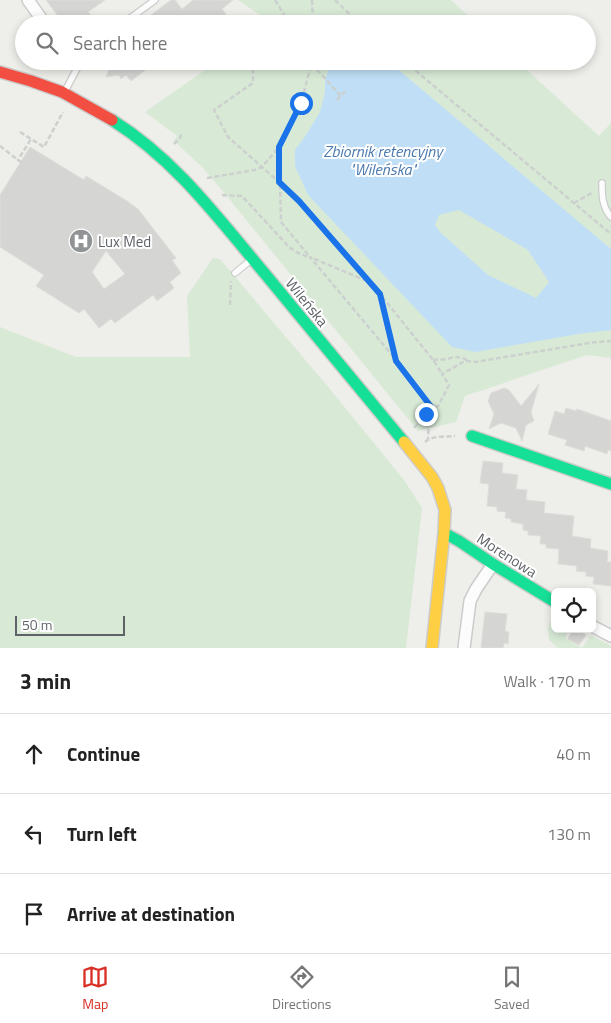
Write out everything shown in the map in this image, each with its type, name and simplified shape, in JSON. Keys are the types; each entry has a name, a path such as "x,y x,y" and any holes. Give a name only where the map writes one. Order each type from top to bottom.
{"street":[{"path":"28,0 39,15"},
{"name":"Wileńska","path":"0,72 27,79 64,93 119,124 157,154 185,180 198,193 432,477 438,488 445,510 432,648"},
{"path":"472,436 611,484"},
{"name":"Morenowa","path":"444,533 551,600"},
{"path":"464,648 470,600 493,564"},
{"path":"596,628 611,636"}],"lane":[{"path":"135,15 156,0"},
{"path":"64,93 76,70"},
{"path":"602,184 604,206 611,217"},
{"path":"235,273 252,259"}],"path":[{"path":"275,0 284,15"},
{"path":"312,0 313,15"},
{"path":"335,0 351,15"},
{"path":"252,70 253,83 214,110 228,138 299,201 380,294 433,360 449,385 438,406 432,408 414,428"},
{"path":"207,178 255,170 262,167 279,147 301,103 309,70"},
{"path":"318,70 341,96"},
{"path":"415,70 611,234"},
{"path":"337,100 346,92"},
{"path":"20,132 44,147 63,112"},
{"path":"174,144 180,138 182,132"},
{"path":"0,146 20,160 31,139"},
{"path":"279,147 281,222 396,361 432,408 428,439"},
{"path":"574,203 592,193 602,184"},
{"path":"222,195 242,196 289,247 296,252 368,282"},
{"path":"230,305 230,286 235,273"},
{"path":"380,294 396,361"},
{"path":"442,374 465,361 611,341"},
{"path":"433,360 444,360 456,356 463,357 469,361"},
{"path":"425,442 436,437 455,436"}],"green space":[{"path":"238,0 451,0 467,15 260,15"},
{"path":"205,70 527,70 599,136 611,123 611,358 587,355 465,396 456,422 418,431 221,189 202,167 174,141 177,136 145,112"},
{"path":"213,258 220,259 329,388 404,480 422,508 406,648 0,648 0,327 76,357 190,357 187,296"},
{"path":"550,622 551,633 567,633 565,638 582,648 558,648 549,640 548,628"},
{"path":"591,635 611,646 611,648 582,648"}],"water":[{"name":"Zbiornik retencyjny \"Wileńska\"","path":"328,70 399,70 611,249 611,330 475,352 452,347 308,195 295,166 295,150 320,112 325,92 325,81","holes":["459,210 528,250 549,282 536,298 488,275 440,232 435,225 439,215"]}],"building":[{"path":"46,0 105,0 88,12 91,15 57,15"},
{"path":"171,0 175,0 182,9 193,0 233,0 222,9 226,14 225,15 151,15"},
{"path":"109,70 145,70 131,81 126,75 121,79 119,75 106,77"},
{"name":"Lux Med","path":"30,147 84,180 86,176 138,209 176,258 172,260 181,273 170,282 174,288 157,301 153,295 115,323 111,319 99,328 84,309 79,313 36,286 44,275 0,247 0,195","holes":["106,251 125,274 104,289 92,272"]},
{"path":"539,384 531,412 534,421 526,425 522,441 516,428 501,423 489,429 494,414 488,401 491,393 504,388 509,390 521,406"},
{"path":"566,408 576,411 577,409 611,421 611,451 608,450 607,454 585,446 584,451 565,445 567,440 548,434 555,411 564,414"},
{"path":"483,461 503,463 502,473 518,475 516,489 527,490 526,500 545,502 544,513 574,516 572,536 591,539 590,548 608,551 607,562 611,562 611,586 593,584 594,577 586,576 586,572 576,571 577,566 558,564 559,549 546,548 546,544 540,544 541,536 528,535 528,531 523,530 523,524 511,522 511,519 505,518 506,512 497,511 497,507 487,506 489,484 480,483"},
{"path":"485,612 507,614 505,631 509,632 508,644 504,643 503,648 481,648"},
{"path":"571,633 583,633 586,635 579,645 568,639"}],"traffic: fast":[{"path":"112,120 156,153 195,191 404,442"},
{"path":"472,436 611,484"},
{"path":"444,533 551,600"}],"traffic: slow":[{"path":"404,442 432,477 438,488 445,510 432,648"}],"traffic: jam":[{"path":"0,72 62,92 112,120"}],"place":[{"name":"Lux Med","path":"81,241"}],"route":[{"path":"301,103 279,147 279,182 299,201 380,294 396,361 432,408 426,414"}]}
